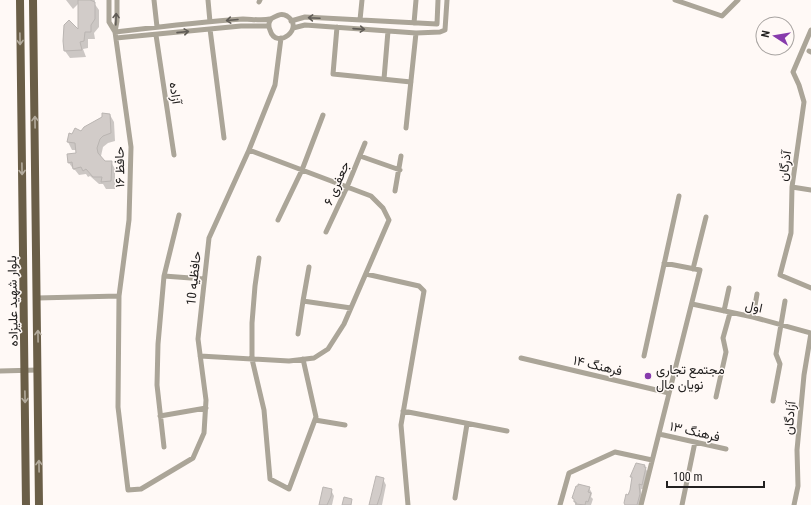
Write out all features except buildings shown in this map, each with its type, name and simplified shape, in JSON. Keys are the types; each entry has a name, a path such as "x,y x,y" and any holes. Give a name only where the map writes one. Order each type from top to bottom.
{"main road":[{"name":"بلوار شهید علیزاده","path":"20,0 26,505"},
{"name":"بلوار شهید علیزاده","path":"33,0 39,505"}],"street":[{"path":"109,0 109,22 115,32"},
{"path":"115,32 117,21 116,0"},
{"path":"154,0 157,27"},
{"path":"208,0 210,22"},
{"path":"360,20 362,0"},
{"path":"414,23 416,0"},
{"path":"292,21 305,17 437,24 438,0"},
{"path":"293,28 305,25 416,33 440,32 445,30 447,0"},
{"path":"675,0 722,16 738,0"},
{"path":"282,14 292,21 293,28 287,37 275,37 270,33 269,22 276,15 282,14"},
{"path":"115,32 244,19 271,19"},
{"path":"116,38 242,26 269,26"},
{"path":"337,27 333,74 411,82"},
{"path":"210,29 224,138"},
{"name":"آذرگان","path":"811,30 793,72 804,102 792,187 791,233 780,275 811,288"},
{"path":"384,79 388,31"},
{"name":"حافظ ۱۶","path":"115,32 131,147 129,220 119,296 118,407 128,490"},
{"path":"406,128 416,33"},
{"name":"آزاده","path":"156,35 174,155"},
{"name":"حافظیه 10","path":"128,490 141,489 192,458 204,433 206,400 198,339 209,238 249,150 275,85 281,38"},
{"path":"278,220 302,170 324,115"},
{"name":"جعفری ۶","path":"326,232 365,143"},
{"path":"200,356 289,361 314,358 328,349 344,324 389,220 383,208 371,196 249,150"},
{"path":"360,156 400,170"},
{"path":"394,191 400,170 401,156"},
{"path":"792,187 811,190"},
{"path":"644,356 678,196"},
{"path":"164,447 157,385 158,344 164,276 179,215"},
{"path":"693,269 706,217"},
{"path":"259,258 252,323 252,359 264,410 270,479 288,489 316,417 303,359"},
{"path":"641,505 700,270 664,263"},
{"path":"298,334 309,267"},
{"path":"366,274 418,286 424,292 401,425 408,505"},
{"path":"164,276 204,279"},
{"path":"724,311 729,288"},
{"path":"753,317 757,294"},
{"path":"37,298 119,296"},
{"path":"303,301 351,308"},
{"path":"773,401 780,364 776,354 785,301"},
{"name":"اول","path":"692,304 782,324 811,333"},
{"path":"716,397 726,352 723,338 730,313"},
{"name":"آزادگان","path":"796,504 798,486 797,450 804,375 811,333"},
{"name":"فرهنگ ۱۴","path":"521,358 669,393"},
{"path":"0,371 38,370"},
{"path":"160,416 206,408"},
{"path":"403,410 506,431"},
{"path":"315,420 345,424"},
{"path":"455,498 467,424"},
{"name":"فرهنگ ۱۳","path":"659,434 726,450"},
{"path":"682,505 695,442"},
{"path":"560,505 569,473 615,452 652,460"}],"place":[{"name":"مجتمع تجاری نویان مال","path":"648,376"}]}
